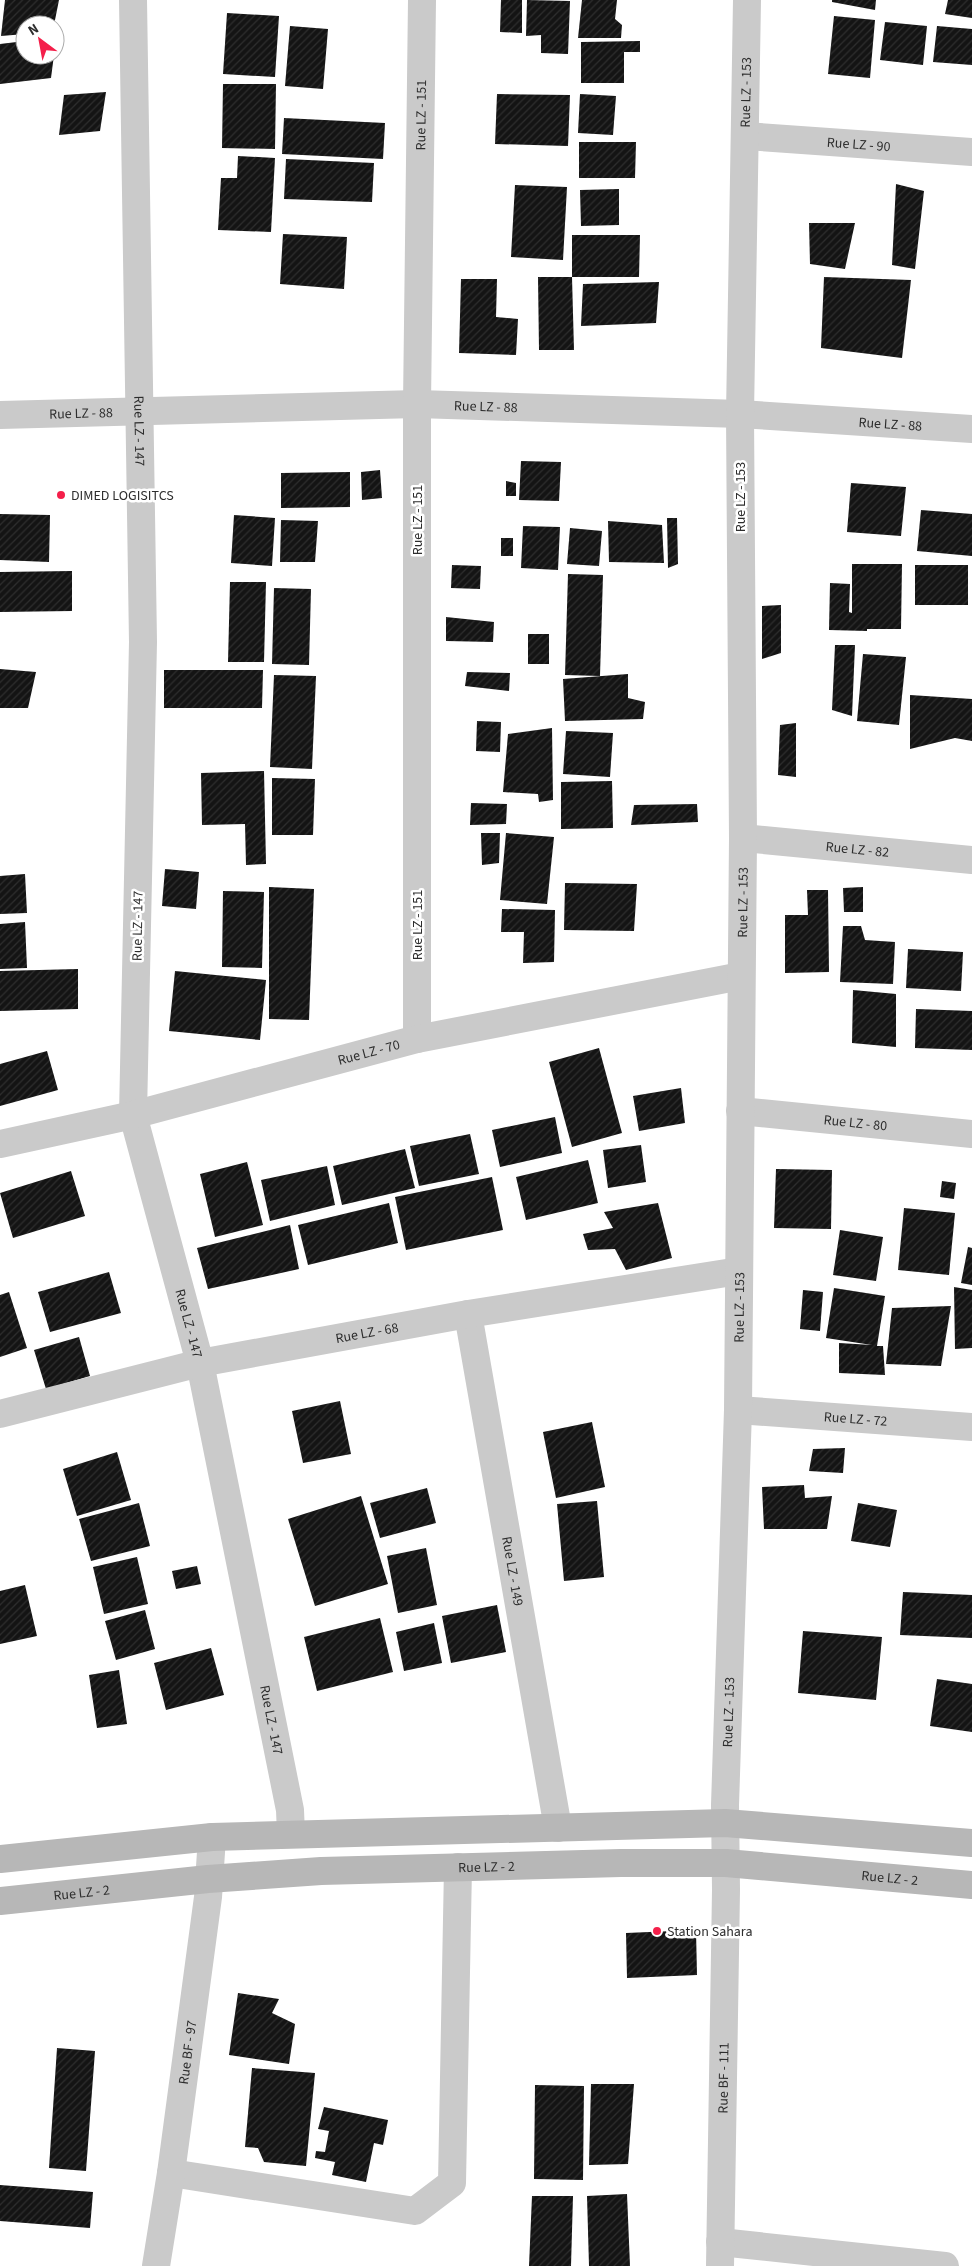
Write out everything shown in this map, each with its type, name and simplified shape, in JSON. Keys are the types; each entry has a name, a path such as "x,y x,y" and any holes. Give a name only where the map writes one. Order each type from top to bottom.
{"main road":[{"path":"0,1858 212,1837 558,1828 725,1814 972,1843"},
{"name":"Rue LZ - 2","path":"0,1901 208,1879 321,1871 622,1863 726,1863 972,1885"}],"street":[{"name":"Rue LZ - 147","path":"132,0 143,642 133,1115 200,1363 290,1810 291,1834"},
{"name":"Rue LZ - 151","path":"417,1039 416,404 422,0"},
{"name":"Rue LZ - 153","path":"726,1863 725,1814 738,1410 742,976 740,414 747,0"},
{"name":"Rue LZ - 90","path":"745,136 972,152"},
{"name":"Rue LZ - 88","path":"0,415 416,404 740,414 972,429"},
{"name":"Rue LZ - 82","path":"742,838 972,860"},
{"name":"Rue LZ - 70","path":"0,1144 133,1115 417,1039 742,976"},
{"name":"Rue LZ - 80","path":"740,1112 972,1134"},
{"name":"Rue LZ - 68","path":"0,1414 200,1363 468,1314 739,1271"},
{"name":"Rue LZ - 149","path":"468,1314 558,1828"},
{"name":"Rue LZ - 72","path":"738,1410 972,1427"},
{"name":"Rue BF - 97","path":"156,2266 171,2173 208,1897 212,1837"},
{"name":"Rue BF - 111","path":"720,2254 726,1863"},
{"path":"171,2173 416,2211 452,2184 458,1866"},
{"path":"720,2254 945,2266"}],"building":[{"path":"5,0 59,0 56,15 15,15 15,35 1,36"},
{"path":"501,0 522,0 522,33 500,32"},
{"path":"527,0 570,1 568,54 541,53 541,35 526,36"},
{"path":"582,0 617,0 615,19 622,25 621,38 578,38"},
{"path":"832,0 876,0 875,10 832,2"},
{"path":"948,0 972,0 972,18 945,14"},
{"path":"227,13 279,16 275,77 223,74"},
{"path":"834,16 875,20 870,78 828,74"},
{"path":"885,22 927,26 923,65 880,60"},
{"path":"290,26 328,29 323,89 285,86"},
{"path":"937,26 972,29 972,65 933,62"},
{"path":"640,41 640,52 624,52 624,83 581,83 581,42"},
{"path":"15,42 15,65 53,65 51,78 0,84 0,44"},
{"path":"223,84 276,84 275,149 222,148"},
{"path":"106,92 100,131 59,135 64,95"},
{"path":"497,94 570,95 568,146 495,144"},
{"path":"580,94 616,96 613,135 578,133"},
{"path":"284,118 385,123 383,159 282,154"},
{"path":"579,142 636,142 635,178 579,178"},
{"path":"238,156 275,158 271,232 218,230 221,178 237,178"},
{"path":"286,159 374,163 372,202 284,199"},
{"path":"896,184 924,191 915,269 892,265"},
{"path":"515,185 567,187 563,260 511,257"},
{"path":"619,189 619,225 581,226 580,190"},
{"path":"809,223 855,223 845,269 810,264"},
{"path":"283,234 347,237 344,289 280,284"},
{"path":"572,235 640,235 639,277 572,277"},
{"path":"538,277 572,277 574,350 539,350"},
{"path":"824,277 911,280 902,358 821,348"},
{"path":"461,279 497,279 496,317 518,319 516,355 459,353"},
{"path":"659,282 656,323 581,326 583,284"},
{"path":"521,461 561,462 559,501 519,500"},
{"path":"380,470 382,498 362,500 361,472"},
{"path":"350,472 350,507 281,508 281,473"},
{"path":"506,481 516,483 516,496 506,496"},
{"path":"851,483 906,487 901,536 847,532"},
{"path":"921,510 972,514 972,556 917,551"},
{"path":"0,514 50,515 49,562 0,560"},
{"path":"234,515 275,518 272,566 231,563"},
{"path":"667,518 677,518 678,564 668,568"},
{"path":"281,520 318,521 315,562 280,562"},
{"path":"608,521 662,525 664,563 609,562"},
{"path":"523,526 560,527 558,570 521,568"},
{"path":"570,528 602,531 599,566 567,564"},
{"path":"501,538 513,538 513,556 501,556"},
{"path":"852,564 902,564 901,629 867,629 867,631 829,630 830,583 850,584 849,612 852,613"},
{"path":"452,565 481,566 480,589 451,588"},
{"path":"915,565 968,565 968,605 915,605"},
{"path":"72,571 72,611 0,612 0,572"},
{"path":"568,574 603,575 600,676 565,675"},
{"path":"230,582 266,582 264,662 228,662"},
{"path":"274,588 311,589 309,665 272,664"},
{"path":"781,605 781,653 762,659 762,606"},
{"path":"446,617 494,622 493,642 446,641"},
{"path":"528,634 549,634 549,664 528,664"},
{"path":"835,645 855,645 852,716 832,710"},
{"path":"863,654 906,657 899,725 857,721"},
{"path":"0,669 36,672 28,708 0,708"},
{"path":"164,670 263,670 262,708 164,708"},
{"path":"467,672 510,673 509,691 465,686"},
{"path":"628,674 628,698 645,702 643,719 565,721 563,679"},
{"path":"274,675 316,676 312,769 270,767"},
{"path":"910,695 972,699 972,741 955,738 910,749"},
{"path":"477,721 501,722 500,752 476,751"},
{"path":"796,723 796,777 778,775 780,725"},
{"path":"552,728 553,800 539,802 538,794 503,792 508,734"},
{"path":"566,731 613,733 610,777 563,774"},
{"path":"264,771 266,864 246,865 245,824 202,825 201,773"},
{"path":"272,778 315,779 313,835 272,835"},
{"path":"612,781 613,828 561,829 561,782"},
{"path":"471,803 507,804 506,824 470,825"},
{"path":"697,804 698,822 631,825 634,805"},
{"path":"481,833 500,833 499,863 482,865"},
{"path":"506,833 554,837 547,904 500,900"},
{"path":"165,869 199,872 196,909 162,906"},
{"path":"25,874 27,913 0,914 0,876"},
{"path":"565,883 637,884 634,931 564,930"},
{"path":"269,887 314,889 309,1020 269,1019"},
{"path":"863,887 863,912 844,912 843,888"},
{"path":"807,890 828,890 829,972 785,973 785,915 808,915"},
{"path":"223,891 264,892 262,968 222,967"},
{"path":"502,909 555,910 554,962 523,963 524,932 501,932"},
{"path":"25,922 27,968 0,969 0,924"},
{"path":"843,926 861,926 865,940 895,942 893,984 840,982"},
{"path":"908,949 963,952 961,991 906,988"},
{"path":"78,969 78,1009 0,1011 0,971"},
{"path":"175,971 266,980 260,1040 169,1031"},
{"path":"853,990 896,994 896,1047 852,1043"},
{"path":"916,1009 972,1011 972,1050 915,1048"},
{"path":"599,1048 622,1133 572,1147 549,1062"},
{"path":"47,1051 58,1090 0,1106 0,1064"},
{"path":"681,1088 685,1123 639,1131 633,1096"},
{"path":"555,1117 562,1153 500,1167 492,1130"},
{"path":"470,1134 479,1174 419,1186 410,1146"},
{"path":"641,1145 646,1182 608,1188 603,1150"},
{"path":"405,1149 415,1188 342,1205 333,1166"},
{"path":"588,1160 598,1203 526,1220 516,1177"},
{"path":"247,1162 263,1225 215,1237 200,1174"},
{"path":"327,1166 335,1205 270,1221 261,1180"},
{"path":"776,1169 832,1170 831,1229 774,1228"},
{"path":"71,1171 85,1216 13,1238 0,1193"},
{"path":"492,1177 503,1230 406,1250 395,1197"},
{"path":"942,1181 956,1183 954,1199 940,1197"},
{"path":"389,1203 398,1243 308,1265 298,1225"},
{"path":"658,1203 672,1258 626,1270 615,1249 588,1250 583,1234 613,1228 604,1212"},
{"path":"904,1208 955,1213 949,1275 898,1270"},
{"path":"290,1225 299,1269 208,1289 197,1248"},
{"path":"840,1230 883,1237 876,1281 833,1275"},
{"path":"968,1247 972,1248 972,1285 961,1283"},
{"path":"109,1272 121,1313 50,1332 38,1292"},
{"path":"954,1287 972,1290 972,1348 955,1349"},
{"path":"834,1288 885,1296 877,1346 883,1346 885,1375 839,1373 839,1343 872,1345 826,1338"},
{"path":"803,1290 823,1292 820,1331 800,1329"},
{"path":"9,1292 27,1348 0,1357 0,1295"},
{"path":"951,1306 941,1366 886,1364 892,1308"},
{"path":"79,1337 90,1376 46,1389 34,1350"},
{"path":"340,1401 351,1454 303,1463 292,1411"},
{"path":"592,1422 605,1487 556,1498 543,1432"},
{"path":"845,1448 843,1473 809,1471 813,1449"},
{"path":"117,1452 131,1500 77,1516 63,1469"},
{"path":"804,1485 805,1498 832,1496 827,1529 764,1529 762,1487"},
{"path":"427,1488 436,1523 380,1538 370,1503"},
{"path":"361,1496 388,1584 315,1606 288,1519"},
{"path":"597,1501 604,1577 564,1581 557,1504"},
{"path":"139,1503 150,1546 91,1561 79,1519"},
{"path":"858,1503 897,1510 890,1547 851,1541"},
{"path":"426,1548 437,1605 398,1613 387,1556"},
{"path":"137,1557 148,1604 104,1614 93,1567"},
{"path":"197,1566 201,1584 176,1589 172,1571"},
{"path":"25,1585 37,1636 0,1644 0,1591"},
{"path":"903,1592 972,1595 972,1638 900,1635"},
{"path":"497,1605 506,1652 451,1663 442,1616"},
{"path":"145,1610 155,1649 116,1660 105,1621"},
{"path":"380,1618 393,1672 317,1691 304,1637"},
{"path":"434,1623 442,1663 404,1671 396,1632"},
{"path":"803,1631 882,1637 876,1700 798,1693"},
{"path":"211,1648 224,1695 166,1710 154,1663"},
{"path":"119,1670 127,1724 97,1728 89,1675"},
{"path":"937,1679 972,1684 972,1732 930,1726"},
{"path":"696,1930 697,1975 627,1978 626,1933"},
{"path":"238,1993 279,1999 272,2013 295,2024 289,2064 229,2055"},
{"path":"57,2048 95,2051 86,2171 49,2168"},
{"path":"252,2068 315,2073 306,2166 264,2162 258,2148 245,2147"},
{"path":"591,2084 634,2084 628,2164 589,2165"},
{"path":"535,2085 584,2086 583,2180 534,2179"},
{"path":"324,2107 388,2120 383,2145 374,2143 366,2182 332,2175 335,2162 315,2158 316,2151 325,2152 329,2131 318,2129"},
{"path":"0,2185 93,2192 90,2228 0,2221"},
{"path":"627,2194 630,2266 589,2266 587,2196"},
{"path":"532,2196 573,2196 571,2266 529,2266"}],"place":[{"name":"DIMED LOGISITCS","path":"61,495"},
{"name":"Station Sahara","path":"657,1931"}]}
